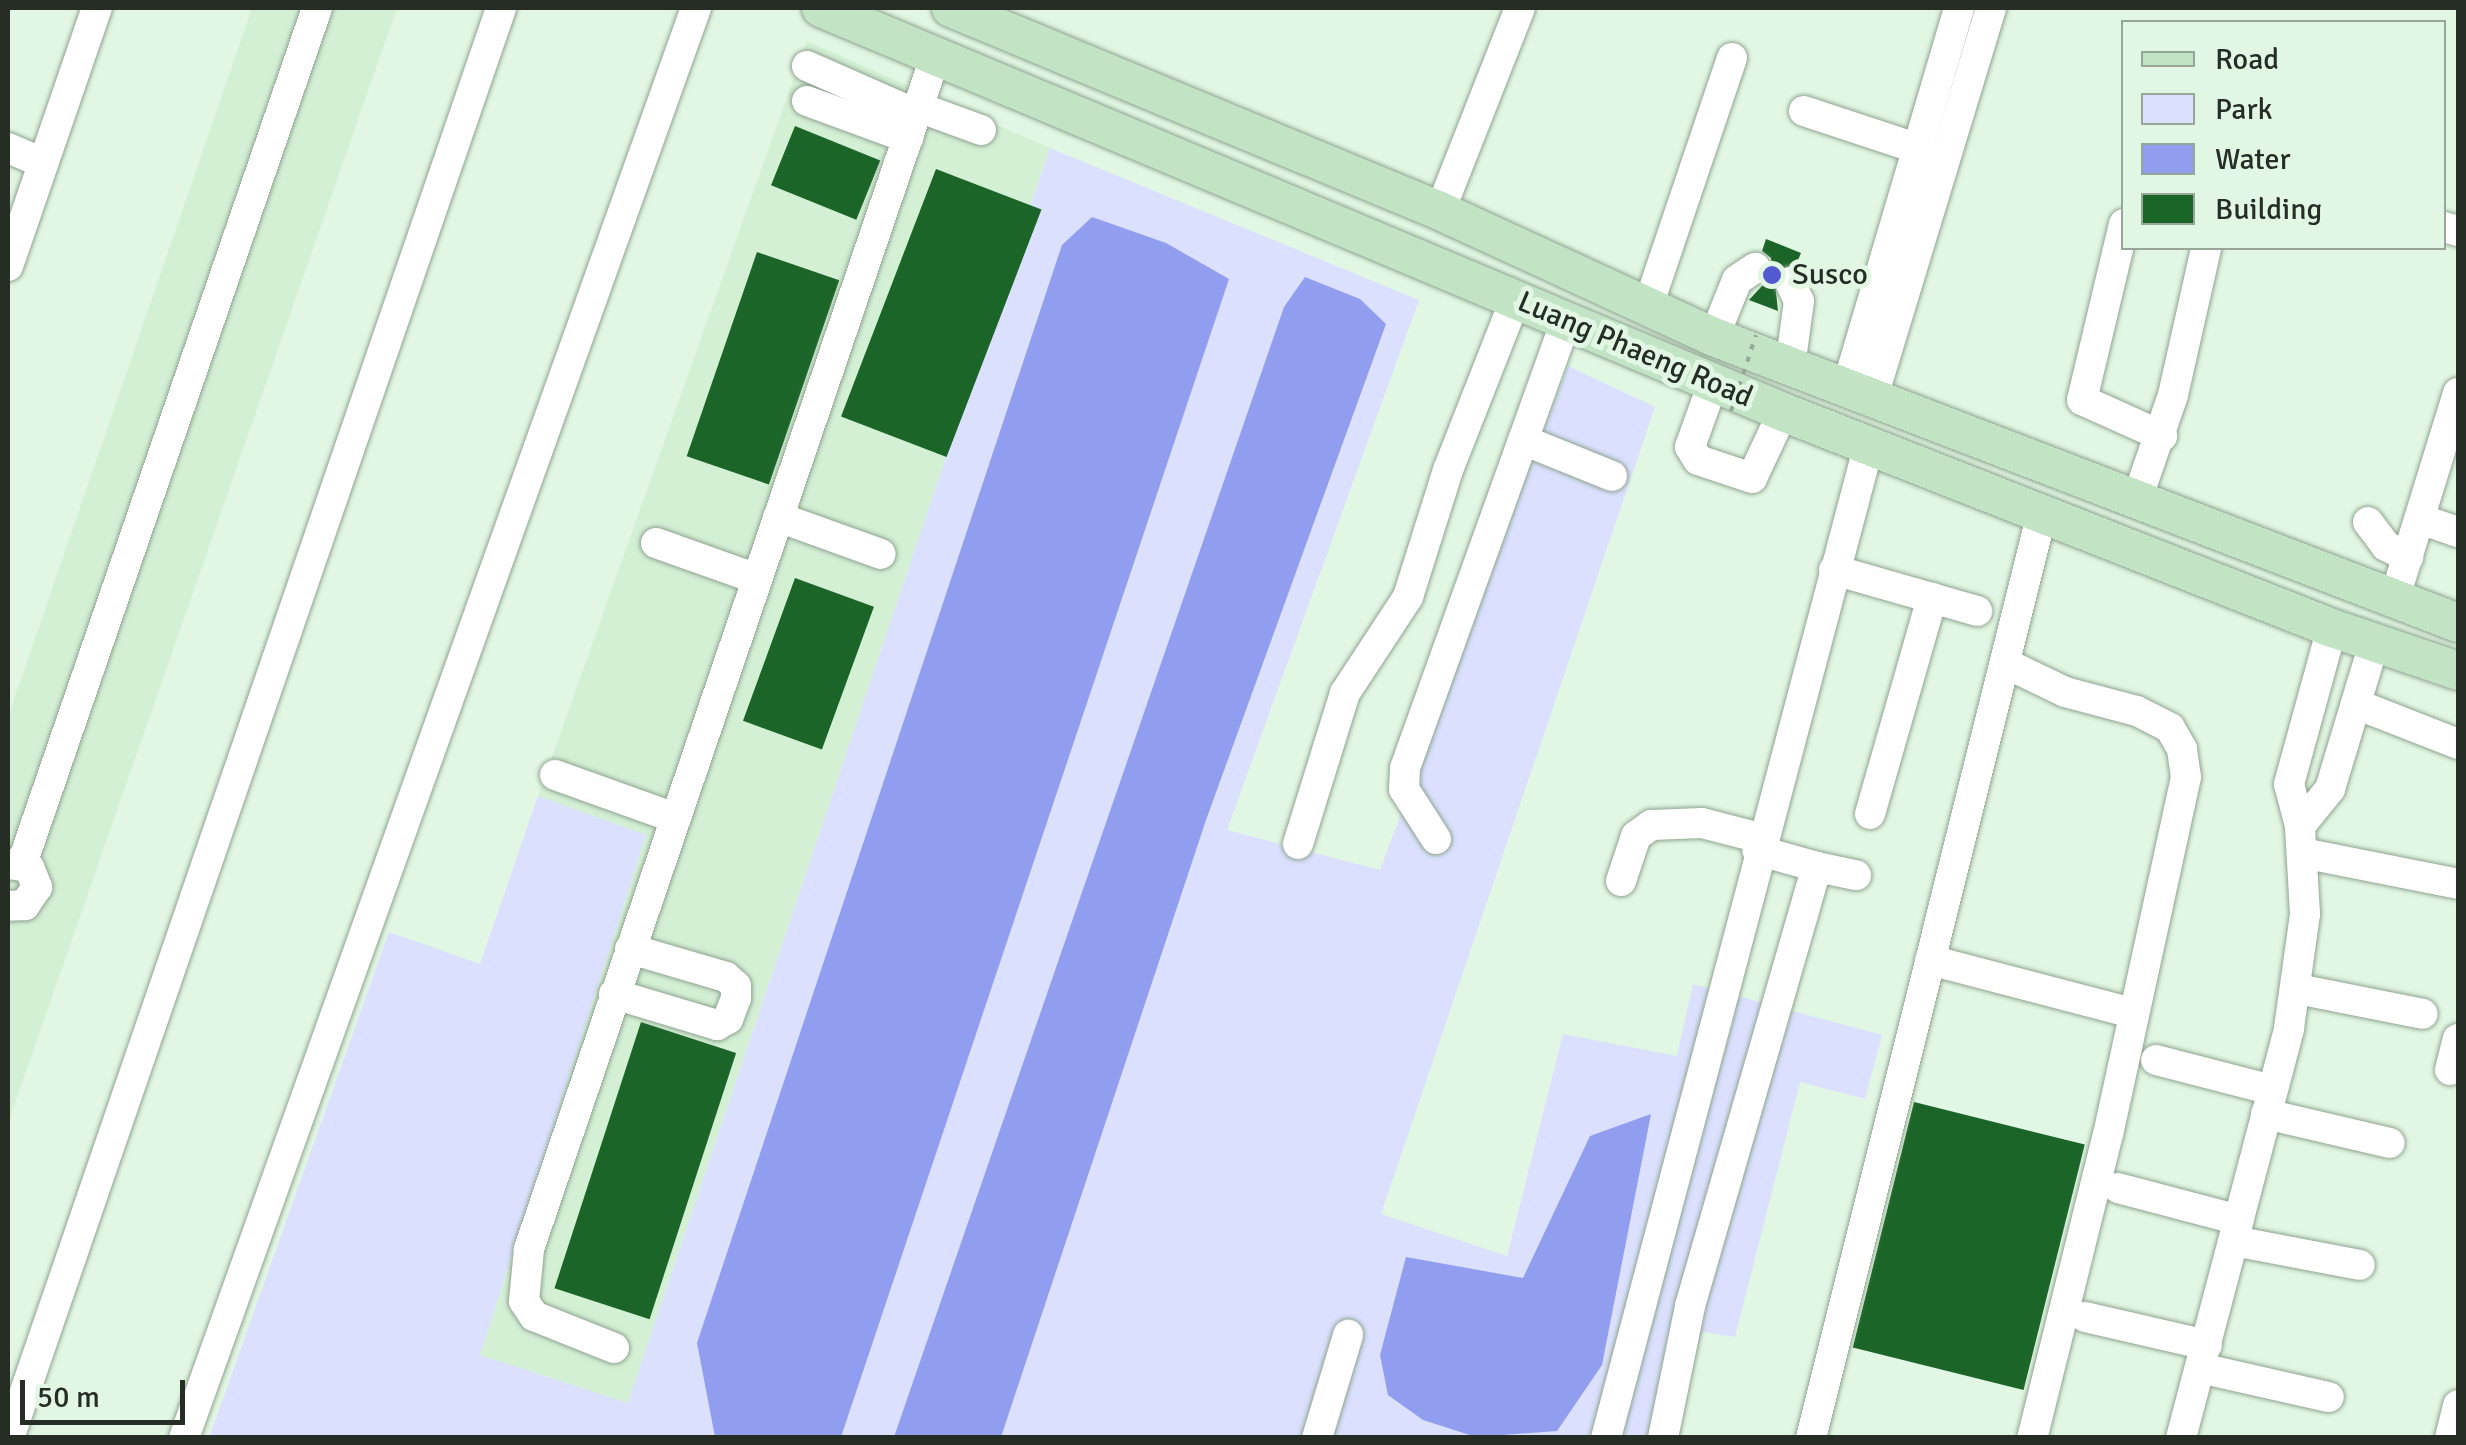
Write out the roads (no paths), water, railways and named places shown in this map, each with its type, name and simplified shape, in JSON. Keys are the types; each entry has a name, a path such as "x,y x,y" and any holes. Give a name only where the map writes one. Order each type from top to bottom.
{"main road":[{"name":"Luang Phaeng Road","path":"821,8 1566,322 1722,397 1783,412 2042,517 2332,628 2458,671"},
{"name":"Luang Phaeng Road","path":"952,8 1440,211 1714,337 2458,624"}],"street":[{"path":"10,254 96,8"},
{"path":"8,909 25,906 38,888 15,864 316,8"},
{"path":"9,1438 500,8"},
{"path":"184,1438 696,8"},
{"path":"1440,211 1520,8"},
{"path":"1859,395 1992,8"},
{"path":"1859,395 1952,9"},
{"path":"614,1348 534,1316 524,1301 523,1276 614,994 936,55"},
{"path":"1647,309 1732,58"},
{"path":"807,66 914,120"},
{"path":"807,102 981,130"},
{"path":"1804,110 1919,148"},
{"path":"8,148 43,162"},
{"path":"2121,237 2082,400 2162,436"},
{"path":"2136,502 2162,436 2206,250"},
{"path":"1714,337 1737,280 1755,268"},
{"path":"1790,282 1798,301 1790,368"},
{"path":"1298,844 1345,693 1408,597 1448,470 1515,300"},
{"path":"1436,839 1404,789 1405,768 1566,322"},
{"path":"2394,600 2458,393"},
{"path":"1722,397 1690,447 1698,460 1752,478 1783,412"},
{"path":"1524,440 1612,476"},
{"path":"1606,1438 1758,844 1869,446"},
{"path":"1811,1438 2042,517"},
{"path":"778,518 881,554"},
{"path":"2420,519 2458,532"},
{"path":"2368,522 2386,546 2408,557"},
{"path":"656,544 757,579"},
{"path":"1834,570 1977,611"},
{"path":"1870,814 1932,598"},
{"path":"2180,1438 2237,1231 2296,989 2305,914 2301,839 2289,784 2332,628"},
{"path":"2301,839 2330,790 2374,643"},
{"path":"2007,664 2065,692 2137,711 2170,728 2182,749 2186,777 2032,1438"},
{"path":"2356,704 2458,744"},
{"path":"555,775 675,818"},
{"path":"1621,881 1636,836 1651,824 1702,823 1856,876"},
{"path":"2301,839 2458,884"},
{"path":"1664,1438 1702,1265 1818,866"},
{"path":"614,994 716,1026 728,1019 736,998 736,986 726,977 630,949"},
{"path":"1930,960 2132,1013"},
{"path":"2296,989 2423,1014"},
{"path":"2450,1070 2458,1040"},
{"path":"2156,1060 2390,1143"},
{"path":"2118,1188 2237,1231 2360,1265"},
{"path":"1654,1252 1702,1265"},
{"path":"2086,1317 2329,1397"},
{"path":"1317,1438 1348,1335"},
{"path":"2450,1438 2458,1405"}],"water":[{"path":"1092,217 1166,243 1229,279 841,1437 715,1437 697,1343 1062,245"},
{"path":"1305,277 1360,299 1386,324 1206,820 1001,1437 894,1437 1284,307"},
{"path":"1651,1114 1602,1365 1557,1431 1476,1437 1423,1420 1388,1395 1380,1355 1406,1257 1523,1278 1590,1136"}],"place":[{"name":"Susco","path":"1772,275"}]}
